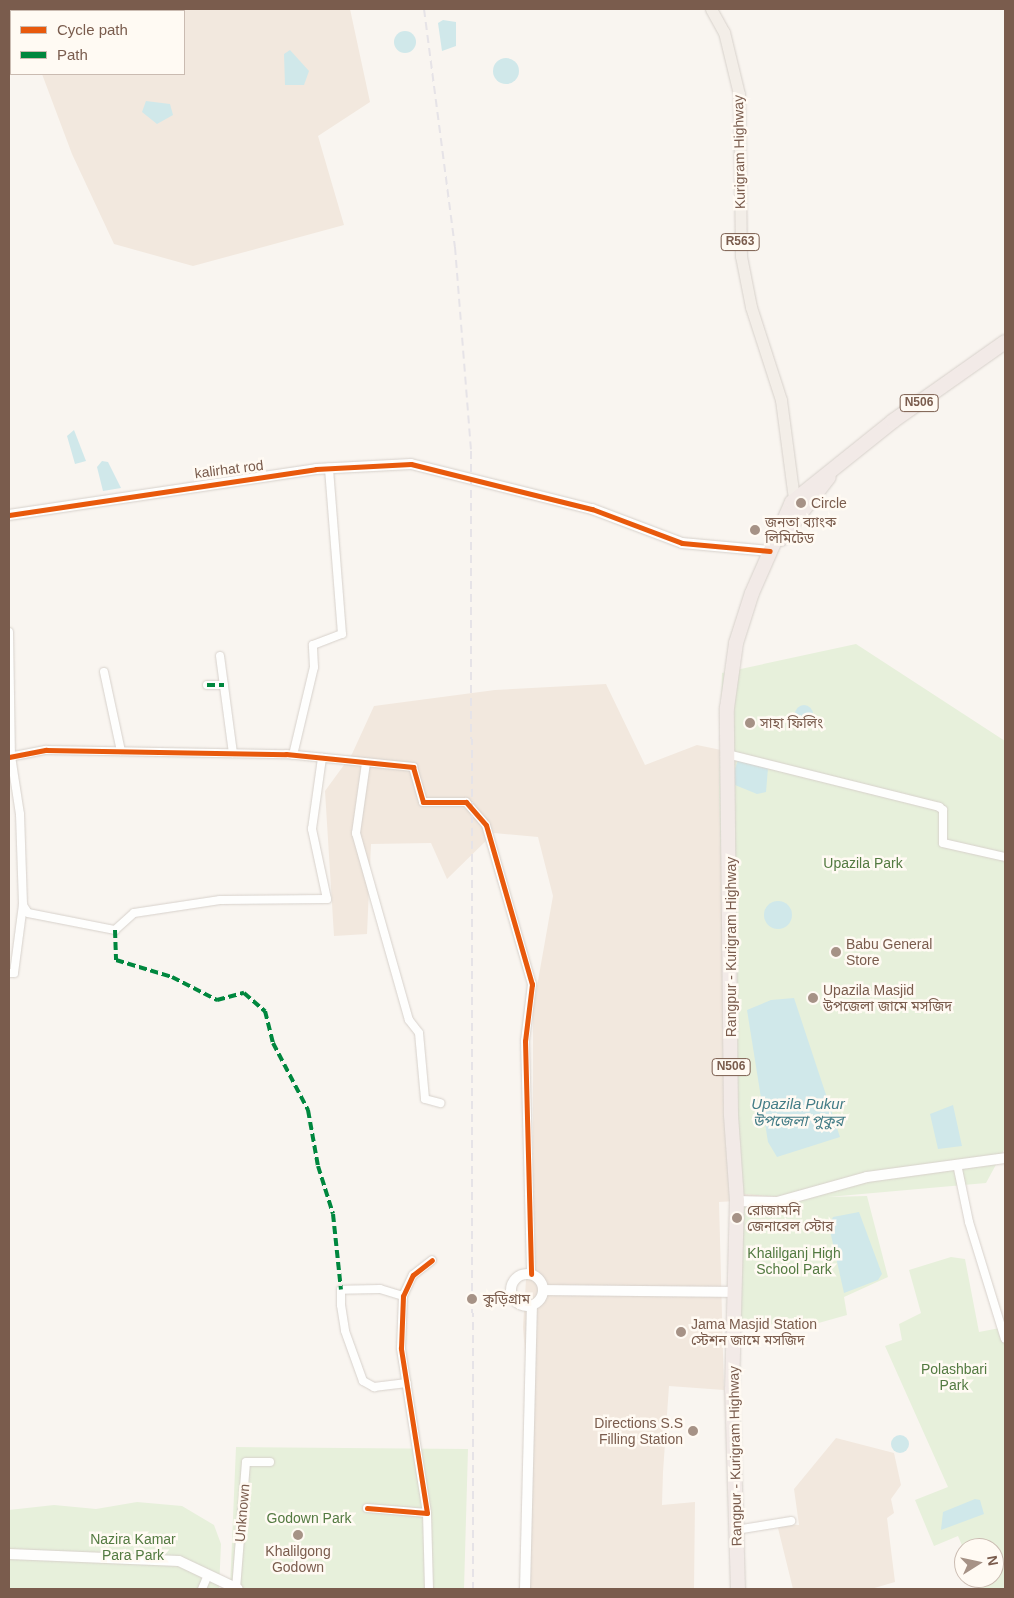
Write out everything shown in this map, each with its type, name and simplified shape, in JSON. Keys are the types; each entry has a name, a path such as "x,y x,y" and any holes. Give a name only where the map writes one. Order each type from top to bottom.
{"highway":[{"name":"N506","path":"770,551 792,502 806,497 835,468 1005,342"},
{"name":"N506","path":"770,551 800,515 806,497"},
{"name":"Rangpur - Kurigram Highway","path":"738,1589 732,1390 737,1201 731,1115 727,708 736,643 770,551"}],"main road":[{"name":"Kurigram Highway","path":"711,9 726,39 739,94 741,256 751,307 781,400 792,502 800,515"},
{"name":"Kurigram Highway","path":"790,475 806,497"}],"street":[{"name":"kalirhat rod","path":"9,515 329,468 394,464 453,472 618,516 682,543 770,551"},
{"path":"293,755 314,667 313,645 342,634 329,468"},
{"path":"9,632 11,642 10,756 20,814 23,905 14,974 9,973"},
{"path":"220,656 233,753"},
{"path":"104,672 120,751"},
{"path":"207,685 224,685"},
{"path":"10,756 46,750 233,753 293,755 413,767 423,802 466,802 486,825 500,864 532,984 525,1041 531,1274"},
{"path":"727,754 939,807 943,810 943,843 1005,857"},
{"path":"23,905 28,913 115,930 134,913 220,900 327,899 312,829 322,758"},
{"path":"366,763 356,833 410,1020 419,1033 425,1099 440,1103"},
{"path":"737,1201 778,1202 867,1177 1005,1158"},
{"path":"957,1164 967,1215 1005,1339"},
{"path":"429,1589 427,1513 401,1348 403,1296 413,1275 432,1260"},
{"path":"532,1306 516,1303 511,1288 520,1275 531,1274 540,1280 544,1290"},
{"path":"403,1296 380,1289 341,1290 341,1305 345,1331 363,1381 374,1387 407,1383"},
{"path":"544,1290 736,1292"},
{"path":"526,1589 532,1306 544,1290"},
{"name":"Unknown","path":"237,1589 246,1462 270,1462"},
{"path":"367,1508 427,1513"},
{"path":"736,1530 791,1522"},
{"path":"9,1554 179,1561 207,1577 237,1589"},
{"path":"202,1589 207,1577"}],"shaded area":[{"path":"12,9 350,9 370,102 318,136 344,225 193,266 114,244 72,154 42,75 185,75 185,10"},
{"path":"606,684 645,765 697,745 726,751 846,1194 719,1202 724,1390 669,1386 663,1472 662,1505 695,1502 694,1589 530,1589 529,1403 523,1327 533,1170 533,1009 553,896 538,837 494,833 447,879 431,843 371,844 367,934 334,936 325,791 352,754 374,706 495,690"},
{"path":"836,1438 894,1453 901,1485 891,1499 894,1513 887,1518 895,1582 871,1589 793,1589 777,1524 799,1525 794,1489"}],"green space":[{"name":"Upazila Park","path":"856,644 1005,741 1005,1148 986,1183 828,1197 867,1196 888,1277 844,1297 847,1315 815,1324 737,1328 732,1209 797,1198 730,1193 719,792 722,673"},
{"name":"Polashbari Park","path":"951,1257 965,1259 979,1332 1005,1327 1005,1589 980,1588 1004,1588 1004,1538 959,1538 958,1536 934,1546 915,1500 948,1487 885,1346 902,1340 899,1324 921,1313 909,1270"},
{"name":"Godown Park","path":"236,1447 468,1449 464,1589 230,1589"},
{"name":"Nazira Kamar Para Park","path":"137,1502 182,1506 214,1525 221,1544 219,1589 9,1589 9,1510 54,1505 96,1509"}],"water":[{"path":"443,20 456,22 456,46 442,51 438,23"},
{"path":"405,31 413,34 416,42 413,50 405,53 397,50 394,42 397,34"},
{"path":"290,50 309,71 304,85 285,85 284,54"},
{"path":"506,58 515,62 519,71 515,80 506,84 497,80 493,71 497,62"},
{"path":"146,101 170,104 173,115 157,124 142,112"},
{"path":"74,430 86,461 75,464 67,436"},
{"path":"102,461 108,462 121,488 103,491 97,467"},
{"path":"804,705 810,708 813,714 810,720 804,723 798,720 795,714 798,708"},
{"path":"738,760 768,768 766,792 757,794 735,785 733,775"},
{"path":"778,901 788,905 792,915 788,925 778,929 768,925 764,915 768,905"},
{"name":"Upazila Pukur উপজেলা পুকুর","path":"794,998 840,1137 777,1157 768,1142 747,1010 771,1000"},
{"path":"953,1105 962,1146 938,1149 930,1114"},
{"path":"859,1212 882,1274 878,1280 844,1293 829,1226 833,1217"},
{"path":"900,1435 908,1440 909,1444 904,1452 900,1453 892,1448 891,1444 896,1436"},
{"path":"975,1499 980,1500 984,1514 941,1530 943,1512"}],"railway":[{"path":"424,9 455,247 471,451 473,1589"}],"marked path":[{"path":"207,685 224,685"},
{"path":"115,930 116,960 172,977 217,1000 244,993 265,1011 273,1043 308,1110 318,1166 333,1214 341,1290"}],"cycle path":[{"path":"9,515 316,469 411,464 592,509 682,543 770,551"},
{"path":"9,757 46,750 286,754 413,767 423,802 466,802 486,825 532,984 525,1041 531,1274"},
{"path":"367,1508 427,1513 401,1348 403,1296 413,1275 432,1260"}],"place":[{"name":"Circle","path":"801,503"},
{"name":"জনতা ব্যাংক লিমিটেড","path":"755,530"},
{"name":"সাহা ফিলিং","path":"750,723"},
{"name":"Babu General Store","path":"836,952"},
{"name":"Upazila Masjid উপজেলা জামে মসজিদ","path":"813,998"},
{"name":"রোজামনি জেনারেল স্টোর","path":"737,1218"},
{"name":"কুড়িগ্রাম","path":"472,1299"},
{"name":"Jama Masjid Station স্টেশন জামে মসজিদ","path":"681,1332"},
{"name":"Directions S.S Filling Station","path":"693,1431"},
{"name":"Khalilgong Godown","path":"298,1535"}],"park label":[{"name":"Khalilganj High School Park","path":"794,1262"}]}
